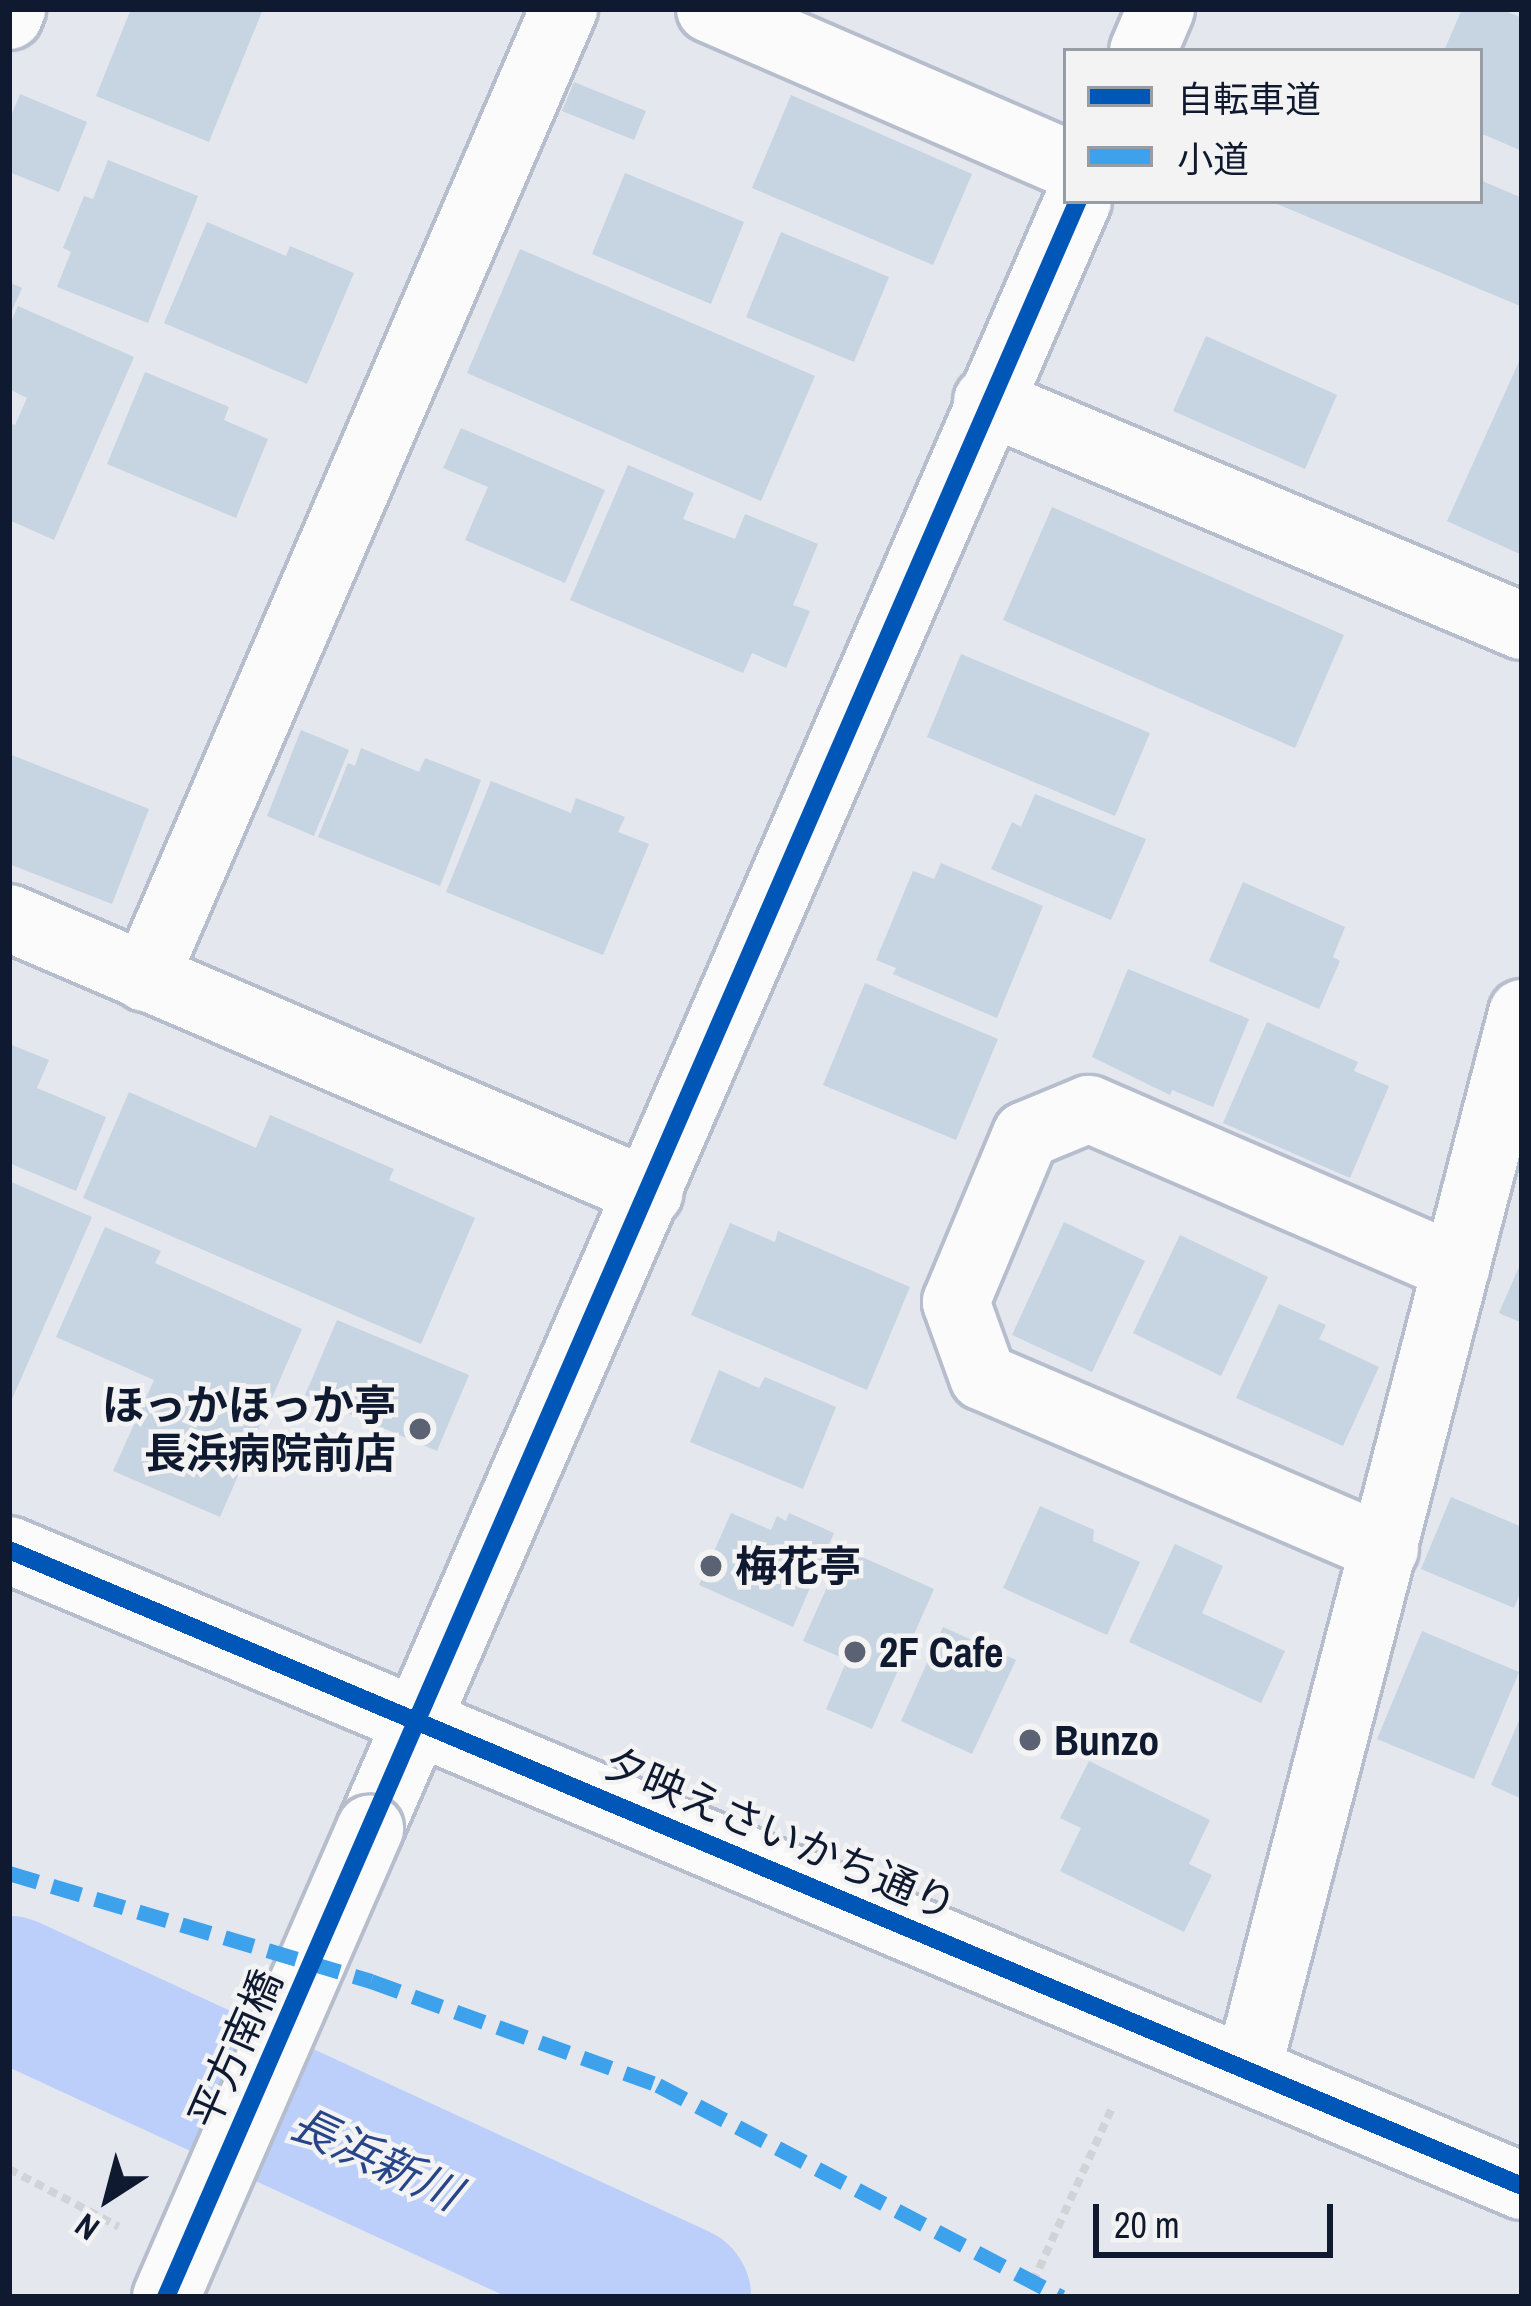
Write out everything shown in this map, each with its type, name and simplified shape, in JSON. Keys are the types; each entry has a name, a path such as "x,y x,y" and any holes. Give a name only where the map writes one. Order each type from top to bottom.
{"street":[{"path":"145,978 564,9"},
{"path":"710,9 1063,162"},
{"path":"1144,48 1161,9"},
{"name":"平方南橋","path":"166,2297 1077,204"},
{"path":"987,401 1522,626"},
{"path":"9,918 650,1193"},
{"path":"1248,2069 1522,1013"},
{"path":"1385,1549 983,1377 956,1302 1026,1135 1089,1109 1456,1268"},
{"name":"夕映えさいかち通り","path":"9,1550 1522,2186"}],"path":[{"path":"1033,2282 1111,2110"}],"building":[{"path":"131,9 263,9 209,142 96,96"},
{"path":"1462,9 1501,9 1522,18 1522,151 1483,134 1483,48 1445,48"},
{"path":"574,82 646,111 634,140 562,111"},
{"path":"20,94 87,122 59,192 9,172 9,121"},
{"path":"791,95 972,174 933,265 752,188"},
{"path":"108,160 198,196 148,323 57,287 71,252 63,248 84,196 93,199"},
{"path":"625,173 744,222 711,304 592,254"},
{"path":"1483,181 1522,198 1520,306 1277,204 1483,204"},
{"path":"207,222 286,256 290,246 354,273 307,384 164,323"},
{"path":"781,232 889,277 854,362 746,317"},
{"path":"520,249 815,376 761,501 467,373"},
{"path":"9,282 22,288 9,317"},
{"path":"18,306 134,357 54,540 9,520 9,423 15,425 27,398 9,389 9,326"},
{"path":"1206,336 1337,395 1305,469 1173,411"},
{"path":"1522,355 1522,555 1447,521"},
{"path":"145,372 229,407 224,420 268,439 236,518 107,464"},
{"path":"461,428 605,490 565,583 465,540 488,487 443,468"},
{"path":"628,465 694,493 683,519 735,539 745,514 818,544 793,605 810,611 786,668 752,653 743,673 570,600"},
{"path":"1052,507 1344,635 1295,748 1003,620"},
{"path":"961,654 1150,733 1115,816 927,737"},
{"path":"301,730 349,750 314,836 267,816"},
{"path":"361,748 419,772 425,758 481,780 440,886 318,837 348,763 355,766"},
{"path":"9,754 149,809 112,904 9,864"},
{"path":"491,781 571,813 576,798 625,817 618,832 649,844 603,955 446,892"},
{"path":"1035,794 1146,839 1111,920 991,869 1012,822 1021,827"},
{"path":"941,863 1043,906 997,1018 893,974 896,968 876,960 913,871 934,879"},
{"path":"1243,882 1345,927 1333,957 1340,961 1319,1009 1209,961"},
{"path":"1128,969 1249,1019 1213,1107 1172,1090 1170,1095 1092,1057"},
{"path":"865,983 998,1039 956,1140 823,1085"},
{"path":"1267,1022 1358,1062 1354,1071 1389,1086 1350,1178 1223,1123"},
{"path":"9,1044 49,1060 37,1088 106,1117 76,1191 9,1163"},
{"path":"129,1092 256,1148 270,1115 394,1169 389,1180 475,1218 421,1344 83,1198"},
{"path":"9,1181 92,1217 9,1406"},
{"path":"1064,1222 1145,1261 1092,1372 1012,1335"},
{"path":"730,1223 775,1242 778,1231 910,1287 867,1390 691,1315"},
{"path":"105,1227 161,1251 155,1263 302,1329 220,1517 113,1471 154,1380 56,1337"},
{"path":"1180,1235 1268,1277 1221,1376 1133,1333"},
{"path":"1522,1260 1522,1323 1499,1313"},
{"path":"1279,1304 1326,1325 1319,1339 1379,1367 1343,1446 1236,1398"},
{"path":"337,1320 469,1375 437,1451 305,1395"},
{"path":"719,1370 759,1388 765,1377 836,1407 803,1489 690,1442"},
{"path":"1451,1497 1522,1527 1522,1589 1514,1608 1421,1569"},
{"path":"1040,1506 1094,1530 1093,1541 1140,1562 1107,1635 1003,1588"},
{"path":"731,1513 771,1530 777,1516 786,1521 789,1513 834,1533 793,1627 699,1585"},
{"path":"1175,1544 1223,1566 1202,1613 1285,1651 1261,1703 1129,1642"},
{"path":"844,1549 934,1589 872,1729 826,1709 847,1660 803,1641"},
{"path":"943,1627 1016,1660 972,1754 901,1721"},
{"path":"1422,1631 1519,1672 1474,1779 1377,1739"},
{"path":"1522,1714 1522,1799 1491,1785"},
{"path":"1089,1761 1210,1820 1189,1864 1212,1875 1184,1932 1060,1871 1081,1828 1060,1818"}],"waterway":[{"name":"長浜新川","path":"9,1988 679,2297"}],"marked path":[{"path":"9,1873 371,1981 658,2085 1062,2297"}],"cycle path":[{"path":"166,2297 1077,204"},
{"path":"9,1550 1522,2186"}],"place":[{"name":"ほっかほっか亭 長浜病院前店","path":"420,1429"},
{"name":"梅花亭","path":"711,1566"},
{"name":"2F Cafe","path":"855,1652"},
{"name":"Bunzo","path":"1030,1740"}]}
